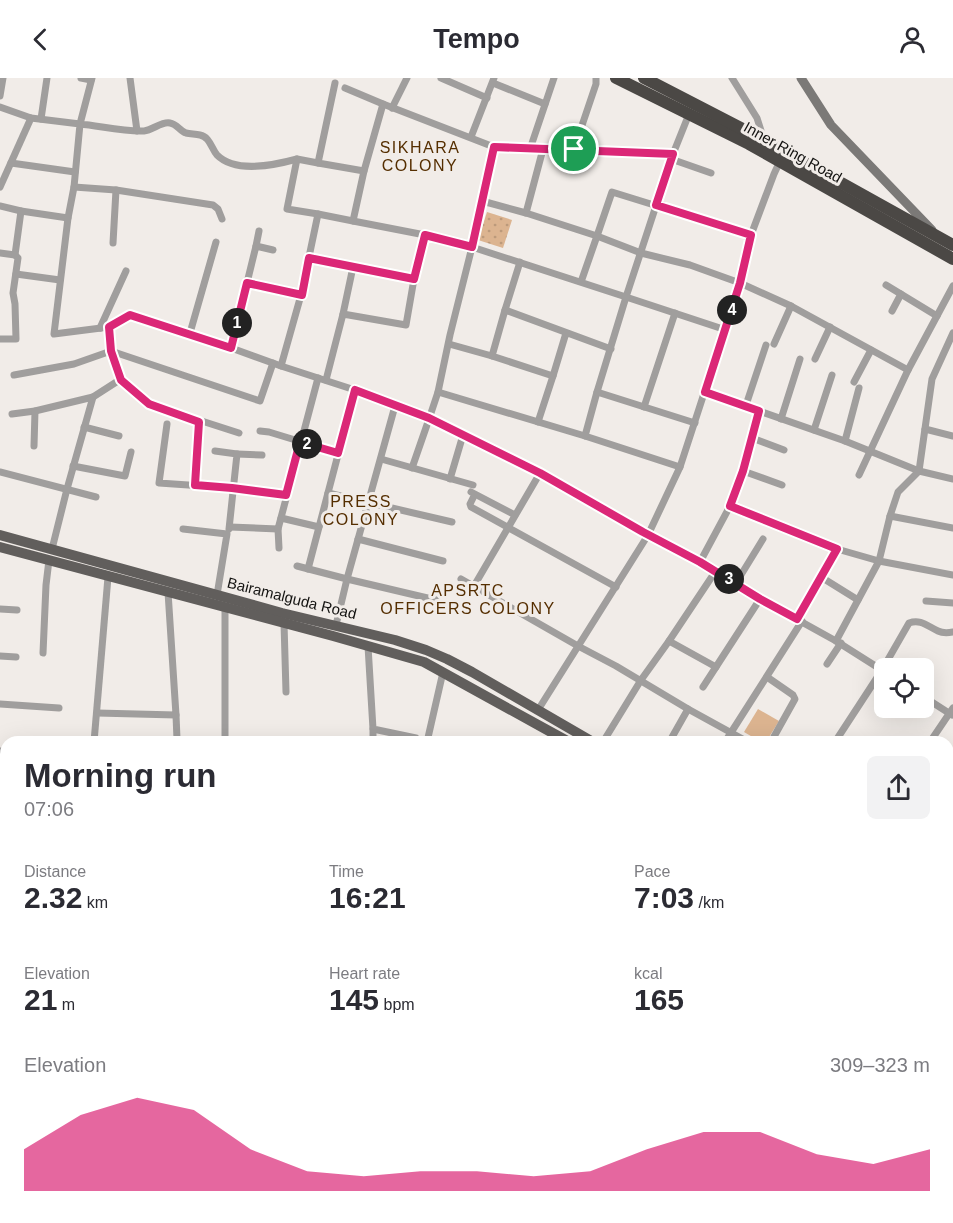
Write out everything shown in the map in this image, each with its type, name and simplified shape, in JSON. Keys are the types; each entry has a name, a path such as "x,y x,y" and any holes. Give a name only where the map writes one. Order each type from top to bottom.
{"highway":[{"name":"Inner Ring Road","path":"616,78 780,161 953,259"},
{"name":"Inner Ring Road","path":"644,78 764,140 953,245"}],"main road":[{"name":"Bairamalguda Road","path":"0,535 16,545 50,555 395,640 432,653 472,672 583,736"},
{"name":"Bairamalguda Road","path":"0,547 16,545"},
{"name":"Bairamalguda Road","path":"50,555 108,577 428,664 558,736"},
{"path":"428,664 432,653"}],"street":[{"path":"0,96 3,78"},
{"path":"41,119 47,78"},
{"path":"81,78 92,79 80,124 54,334 109,327 130,315 190,333 429,418 540,473 700,562 760,599 839,642 874,665"},
{"path":"130,78 137,131"},
{"path":"392,108 407,78"},
{"path":"441,78 487,98"},
{"path":"530,149 554,78"},
{"path":"574,149 596,78"},
{"path":"732,78 757,118 764,140"},
{"path":"801,78 831,125 938,236"},
{"path":"471,137 493,81 545,104"},
{"path":"318,163 335,83"},
{"path":"345,88 494,147 574,149 672,157 711,173"},
{"path":"353,221 383,104"},
{"path":"0,107 31,118 137,131 147,131 170,123 184,132 201,135 207,139 217,155 226,161 251,167 297,159 364,171"},
{"path":"585,436 640,253 689,114"},
{"path":"0,187 31,118"},
{"path":"412,468 438,392 494,147"},
{"path":"526,213 543,149"},
{"path":"297,159 287,208 425,235 472,247 726,330"},
{"path":"538,710 648,535 680,467 726,330 751,235 780,161"},
{"path":"11,163 75,172"},
{"path":"74,187 117,190 213,205 218,209 222,219"},
{"path":"113,243 117,190"},
{"path":"581,282 612,192 751,235"},
{"path":"482,201 526,213 640,253 690,265 740,283 791,306 908,370"},
{"path":"0,206 68,218"},
{"path":"0,339 16,339 14,293 18,258 15,255 21,211"},
{"path":"14,375 74,364 111,351 260,401 277,364 302,295 318,214"},
{"path":"231,348 259,231"},
{"path":"344,314 406,325 425,235"},
{"path":"190,333 216,242"},
{"path":"256,246 273,250"},
{"path":"0,253 15,255"},
{"path":"309,258 414,279"},
{"path":"492,356 520,262"},
{"path":"279,548 278,529 286,495 300,442 344,314 353,267"},
{"path":"100,328 126,271"},
{"path":"16,274 60,280"},
{"path":"247,283 302,295"},
{"path":"886,285 937,316"},
{"path":"859,475 908,370 953,286"},
{"path":"892,311 901,294"},
{"path":"774,344 791,306"},
{"path":"505,310 611,349"},
{"path":"644,407 675,313"},
{"path":"109,327 111,351 121,380 149,404 239,433"},
{"path":"815,359 830,327"},
{"path":"538,422 566,333"},
{"path":"827,664 879,561 898,492 919,471 932,379 953,333"},
{"path":"449,344 553,376"},
{"path":"746,405 766,345"},
{"path":"845,441 857,385 871,350"},
{"path":"781,418 800,359"},
{"path":"814,430 832,375"},
{"path":"12,414 93,397 121,380"},
{"path":"308,569 355,390"},
{"path":"438,392 680,467"},
{"path":"597,392 695,423"},
{"path":"705,392 845,441 919,471 953,479"},
{"path":"43,653 46,585 50,555 93,397"},
{"path":"336,625 395,406"},
{"path":"34,446 35,411"},
{"path":"700,562 730,506 743,471 759,411"},
{"path":"195,485 199,422"},
{"path":"167,424 159,483 232,488 286,495"},
{"path":"84,426 118,436"},
{"path":"925,429 953,436"},
{"path":"260,431 338,453"},
{"path":"450,479 463,435"},
{"path":"752,438 784,450"},
{"path":"215,451 262,455"},
{"path":"73,466 125,476 131,452"},
{"path":"217,595 229,531 237,454"},
{"path":"381,459 450,479 515,515"},
{"path":"743,471 782,485"},
{"path":"0,472 96,497"},
{"path":"474,586 540,473"},
{"path":"472,492 471,507 616,587"},
{"path":"328,493 452,522"},
{"path":"730,506 837,549 879,561 953,575"},
{"path":"890,516 953,528"},
{"path":"281,518 319,527"},
{"path":"183,529 229,531 278,529"},
{"path":"358,539 443,561"},
{"path":"736,584 763,539"},
{"path":"729,736 800,620 837,549"},
{"path":"297,566 436,600"},
{"path":"607,736 641,680 715,572"},
{"path":"95,736 108,577"},
{"path":"821,577 858,600"},
{"path":"461,579 737,736"},
{"path":"168,592 177,736"},
{"path":"704,687 760,599"},
{"path":"926,601 953,603"},
{"path":"225,608 225,736"},
{"path":"0,609 16,610"},
{"path":"890,658 909,623 916,621 927,624 938,631 953,632"},
{"path":"284,623 286,692"},
{"path":"669,641 716,667"},
{"path":"368,646 373,736"},
{"path":"0,656 16,657"},
{"path":"428,736 443,672"},
{"path":"766,677 793,695 795,699 774,736"},
{"path":"839,736 874,684"},
{"path":"934,702 952,712 934,736"},
{"path":"0,704 59,708"},
{"path":"673,736 688,709"},
{"path":"98,712 176,715"},
{"path":"373,729 406,736"}],"shaded area":[{"path":"487,212 512,220 503,248 478,240"},
{"path":"758,709 779,721 770,736 751,736 744,732"}],"district":[{"name":"SIKHARA COLONY","path":"420,156"},
{"name":"PRESS COLONY","path":"361,510"},
{"name":"APSRTC OFFICERS COLONY","path":"468,599"}],"route":[{"path":"494,147 574,149 673,154 656,205 751,235 740,283 705,392 759,411 743,471 730,506 837,549 797,619 540,473 429,418 355,390 338,453 300,442 286,495 195,485 199,422 149,404 121,380 111,351 109,327 130,315 231,348 247,283 302,295 309,258 414,279 425,235 472,247 494,147"}]}
